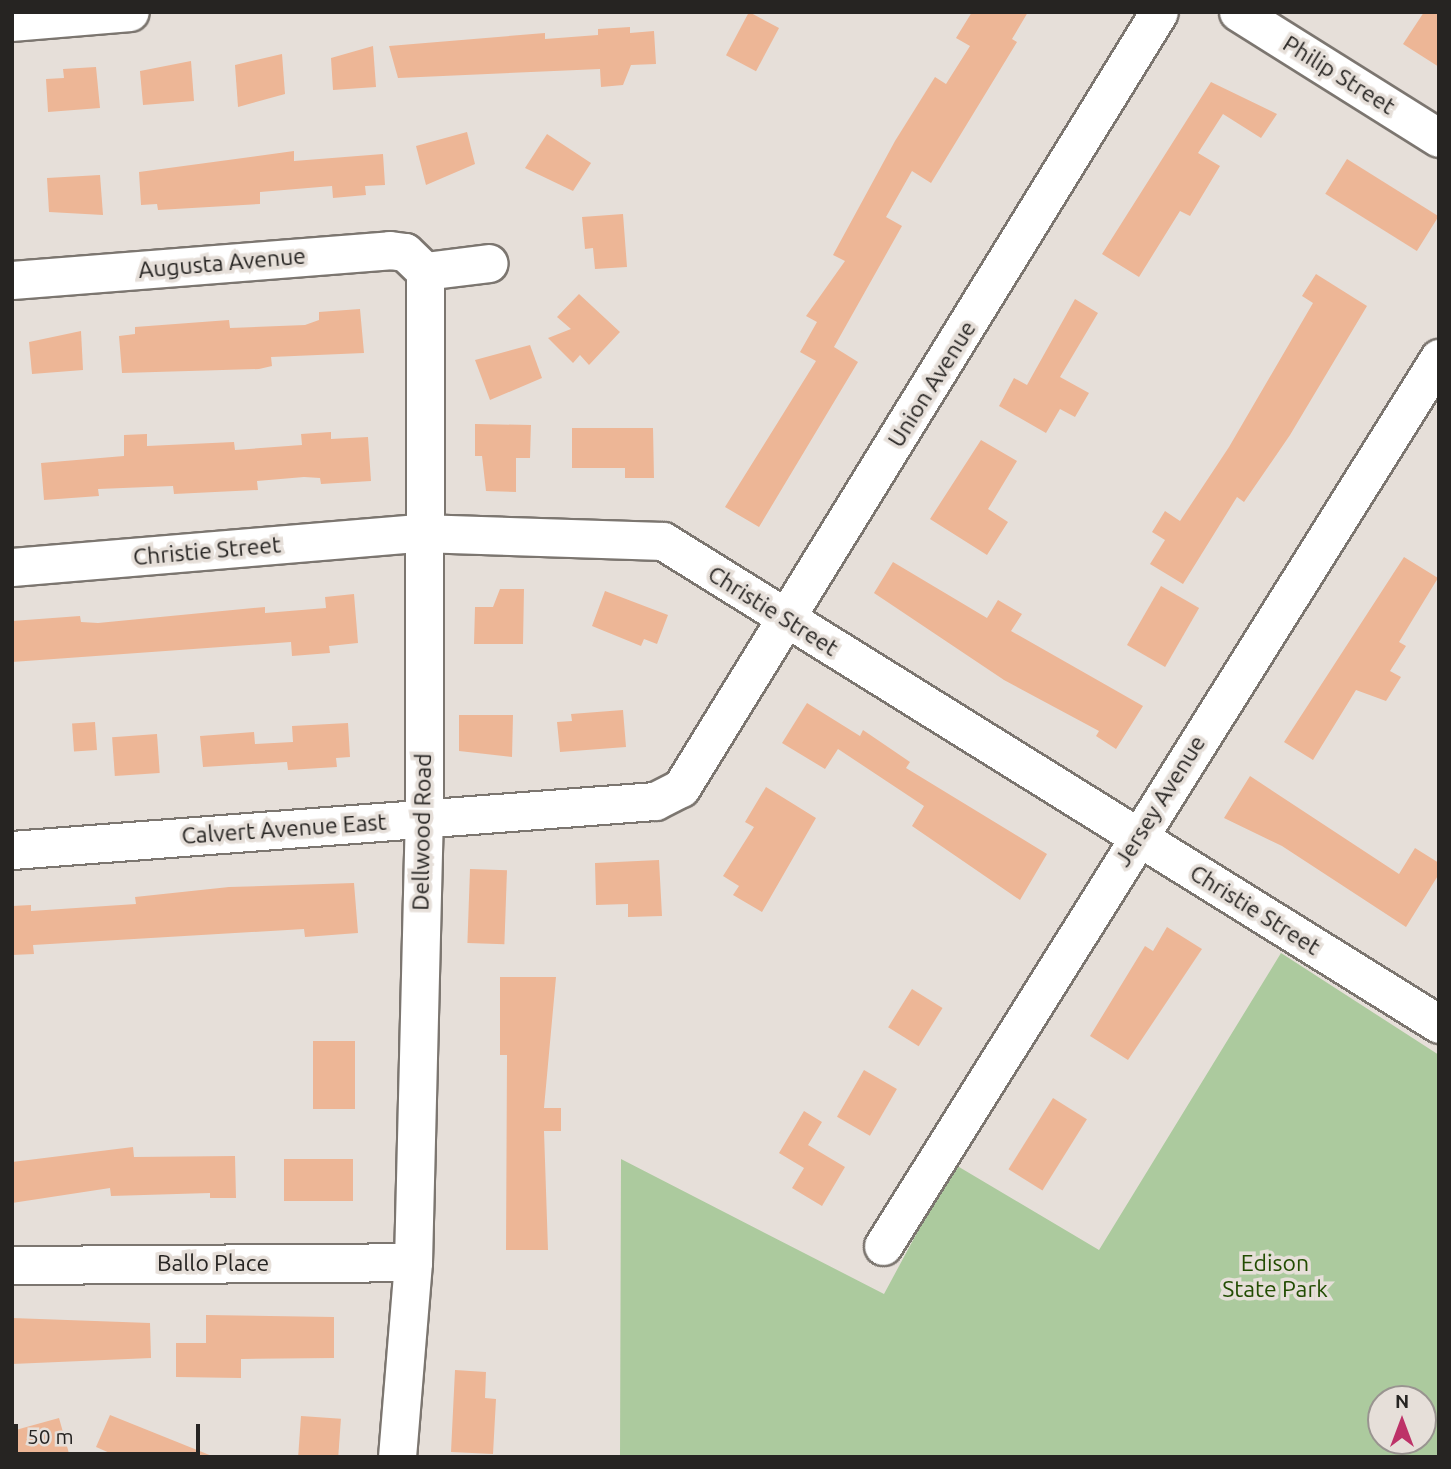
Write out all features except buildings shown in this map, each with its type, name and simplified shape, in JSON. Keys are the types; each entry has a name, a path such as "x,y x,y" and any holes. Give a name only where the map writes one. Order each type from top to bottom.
{"street":[{"path":"12,22 130,12"},
{"name":"Union Avenue","path":"704,755 1159,12"},
{"name":"Philip Street","path":"1238,12 1439,138"},
{"name":"Augusta Avenue","path":"12,281 390,250 405,253 425,271"},
{"path":"425,271 489,263"},
{"name":"Dellwood Road","path":"397,1457 413,1262 424,819 419,533 425,271"},
{"name":"Jersey Avenue","path":"883,1246 1439,358"},
{"name":"Christie Street","path":"12,567 419,533 649,537 787,619 1439,1024"},
{"name":"Calvert Avenue East","path":"12,850 654,801 681,788 704,755"},
{"name":"Ballo Place","path":"12,1265 413,1262"}],"green space":[{"name":"Edison State Park","path":"1281,953 1439,1055 1439,1457 620,1457 621,1159 884,1294 954,1164 1099,1250"}]}
